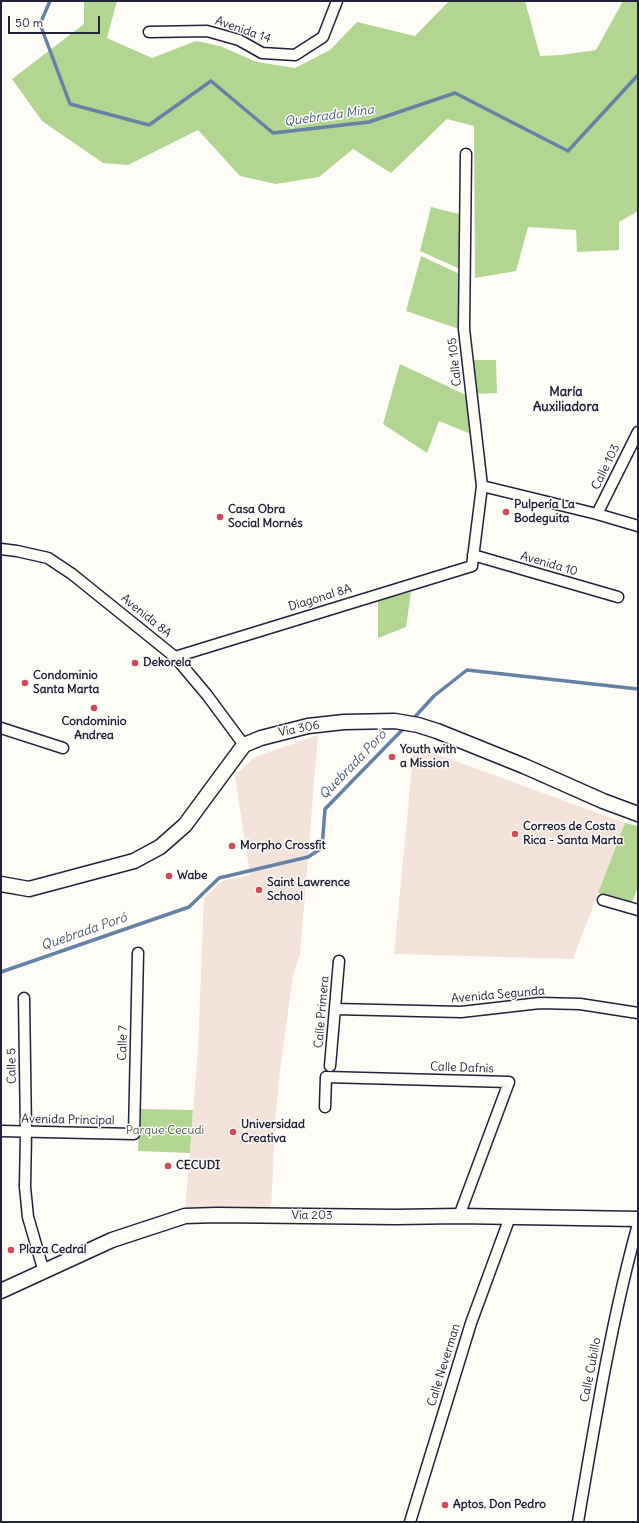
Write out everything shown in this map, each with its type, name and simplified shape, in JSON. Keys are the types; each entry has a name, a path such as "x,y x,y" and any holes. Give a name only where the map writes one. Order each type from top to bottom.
{"street":[{"name":"Avenida 14","path":"149,32 206,31 239,40 262,53 295,55 324,37 337,1"},
{"name":"Calle 105","path":"466,154 464,329 482,486 472,566"},
{"name":"Calle 103","path":"597,514 638,432"},
{"path":"482,486 597,514 638,526"},
{"name":"Avenida 8A","path":"1,549 48,558 72,574 175,656 207,695 244,745"},
{"name":"Avenida 10","path":"473,555 618,597"},
{"name":"Diagonal 8A","path":"175,656 472,566"},
{"name":"Vía 306","path":"244,745 261,738 308,726 344,722 395,721 418,725 437,731 524,766 603,801 638,814"},
{"path":"1,728 63,748"},
{"path":"1,884 29,889 134,861 160,848 185,825 244,745"},
{"path":"603,900 638,910"},
{"name":"Calle 7","path":"134,1134 138,953"},
{"name":"Calle Primera","path":"330,1066 339,961"},
{"name":"Calle 5","path":"24,998 26,1195 28,1217 44,1272"},
{"name":"Avenida Segunda","path":"335,1009 461,1012 540,1003 580,1004 638,1013"},
{"name":"Calle Dafnis","path":"325,1107 326,1077 509,1082 459,1216"},
{"name":"Avenida Principal","path":"1,1131 134,1134"},
{"name":"Vía 203","path":"1,1291 112,1240 185,1216 459,1216 638,1219"},
{"name":"Calle Neverman","path":"410,1522 471,1323 510,1217"},
{"name":"Calle Cubillo","path":"578,1522 600,1389 621,1288 638,1224"}],"shaded area":[{"name":"Saint Lawrence School","path":"318,735 300,954 293,975 276,1111 271,1210 185,1209 198,1048 204,898 222,881 250,875 235,776 255,757"},
{"path":"414,746 625,823 573,959 394,954"}],"green space":[{"path":"84,1 117,1 107,38 152,58 196,41 220,46 257,62 295,68 330,50 357,22 415,36 449,1 525,1 540,56 561,55 596,50 623,1 638,1 638,211 619,222 619,250 577,252 576,230 528,227 516,271 475,278 474,126 447,119 391,173 353,149 319,177 276,184 240,176 198,130 128,165 103,163 42,121 12,79 84,24"},
{"path":"431,207 459,214 460,269 420,251"},
{"path":"421,256 458,273 459,329 406,311"},
{"path":"473,360 496,360 497,393 474,394"},
{"path":"400,364 468,396 471,434 439,421 427,453 383,424"},
{"path":"411,592 406,627 378,638 378,601"},
{"path":"625,823 638,826 638,887 632,902 598,893"},
{"name":"Parque Cecudi","path":"140,1109 193,1110 190,1153 138,1151"}],"waterway":[{"name":"Quebrada Mina","path":"50,1 40,24 70,104 149,125 211,81 273,133 369,122 455,93 568,151 638,75"},
{"name":"Quebrada Poró","path":"412,720 434,696 467,670 638,689"},
{"name":"Quebrada Poró","path":"1,972 189,907 219,878 308,857 322,848 325,809 406,726"}],"place":[{"name":"Pulpería La Bodeguita","path":"506,512"},
{"name":"Casa Obra Social Mornés","path":"220,517"},
{"name":"Dekorela","path":"135,663"},
{"name":"Condominio Santa Marta","path":"25,683"},
{"name":"Condominio Andrea","path":"94,708"},
{"name":"Youth with a Mission","path":"392,757"},
{"name":"Correos de Costa Rica - Santa Marta","path":"515,834"},
{"name":"Morpho Crossfit","path":"232,846"},
{"name":"Wabe","path":"169,876"},
{"name":"Saint Lawrence School","path":"259,890"},
{"name":"Universidad Creativa","path":"233,1132"},
{"name":"CECUDI","path":"168,1166"},
{"name":"Plaza Cedral","path":"11,1250"},
{"name":"Aptos. Don Pedro","path":"445,1505"}],"district":[{"name":"María Auxiliadora","path":"566,400"}]}
